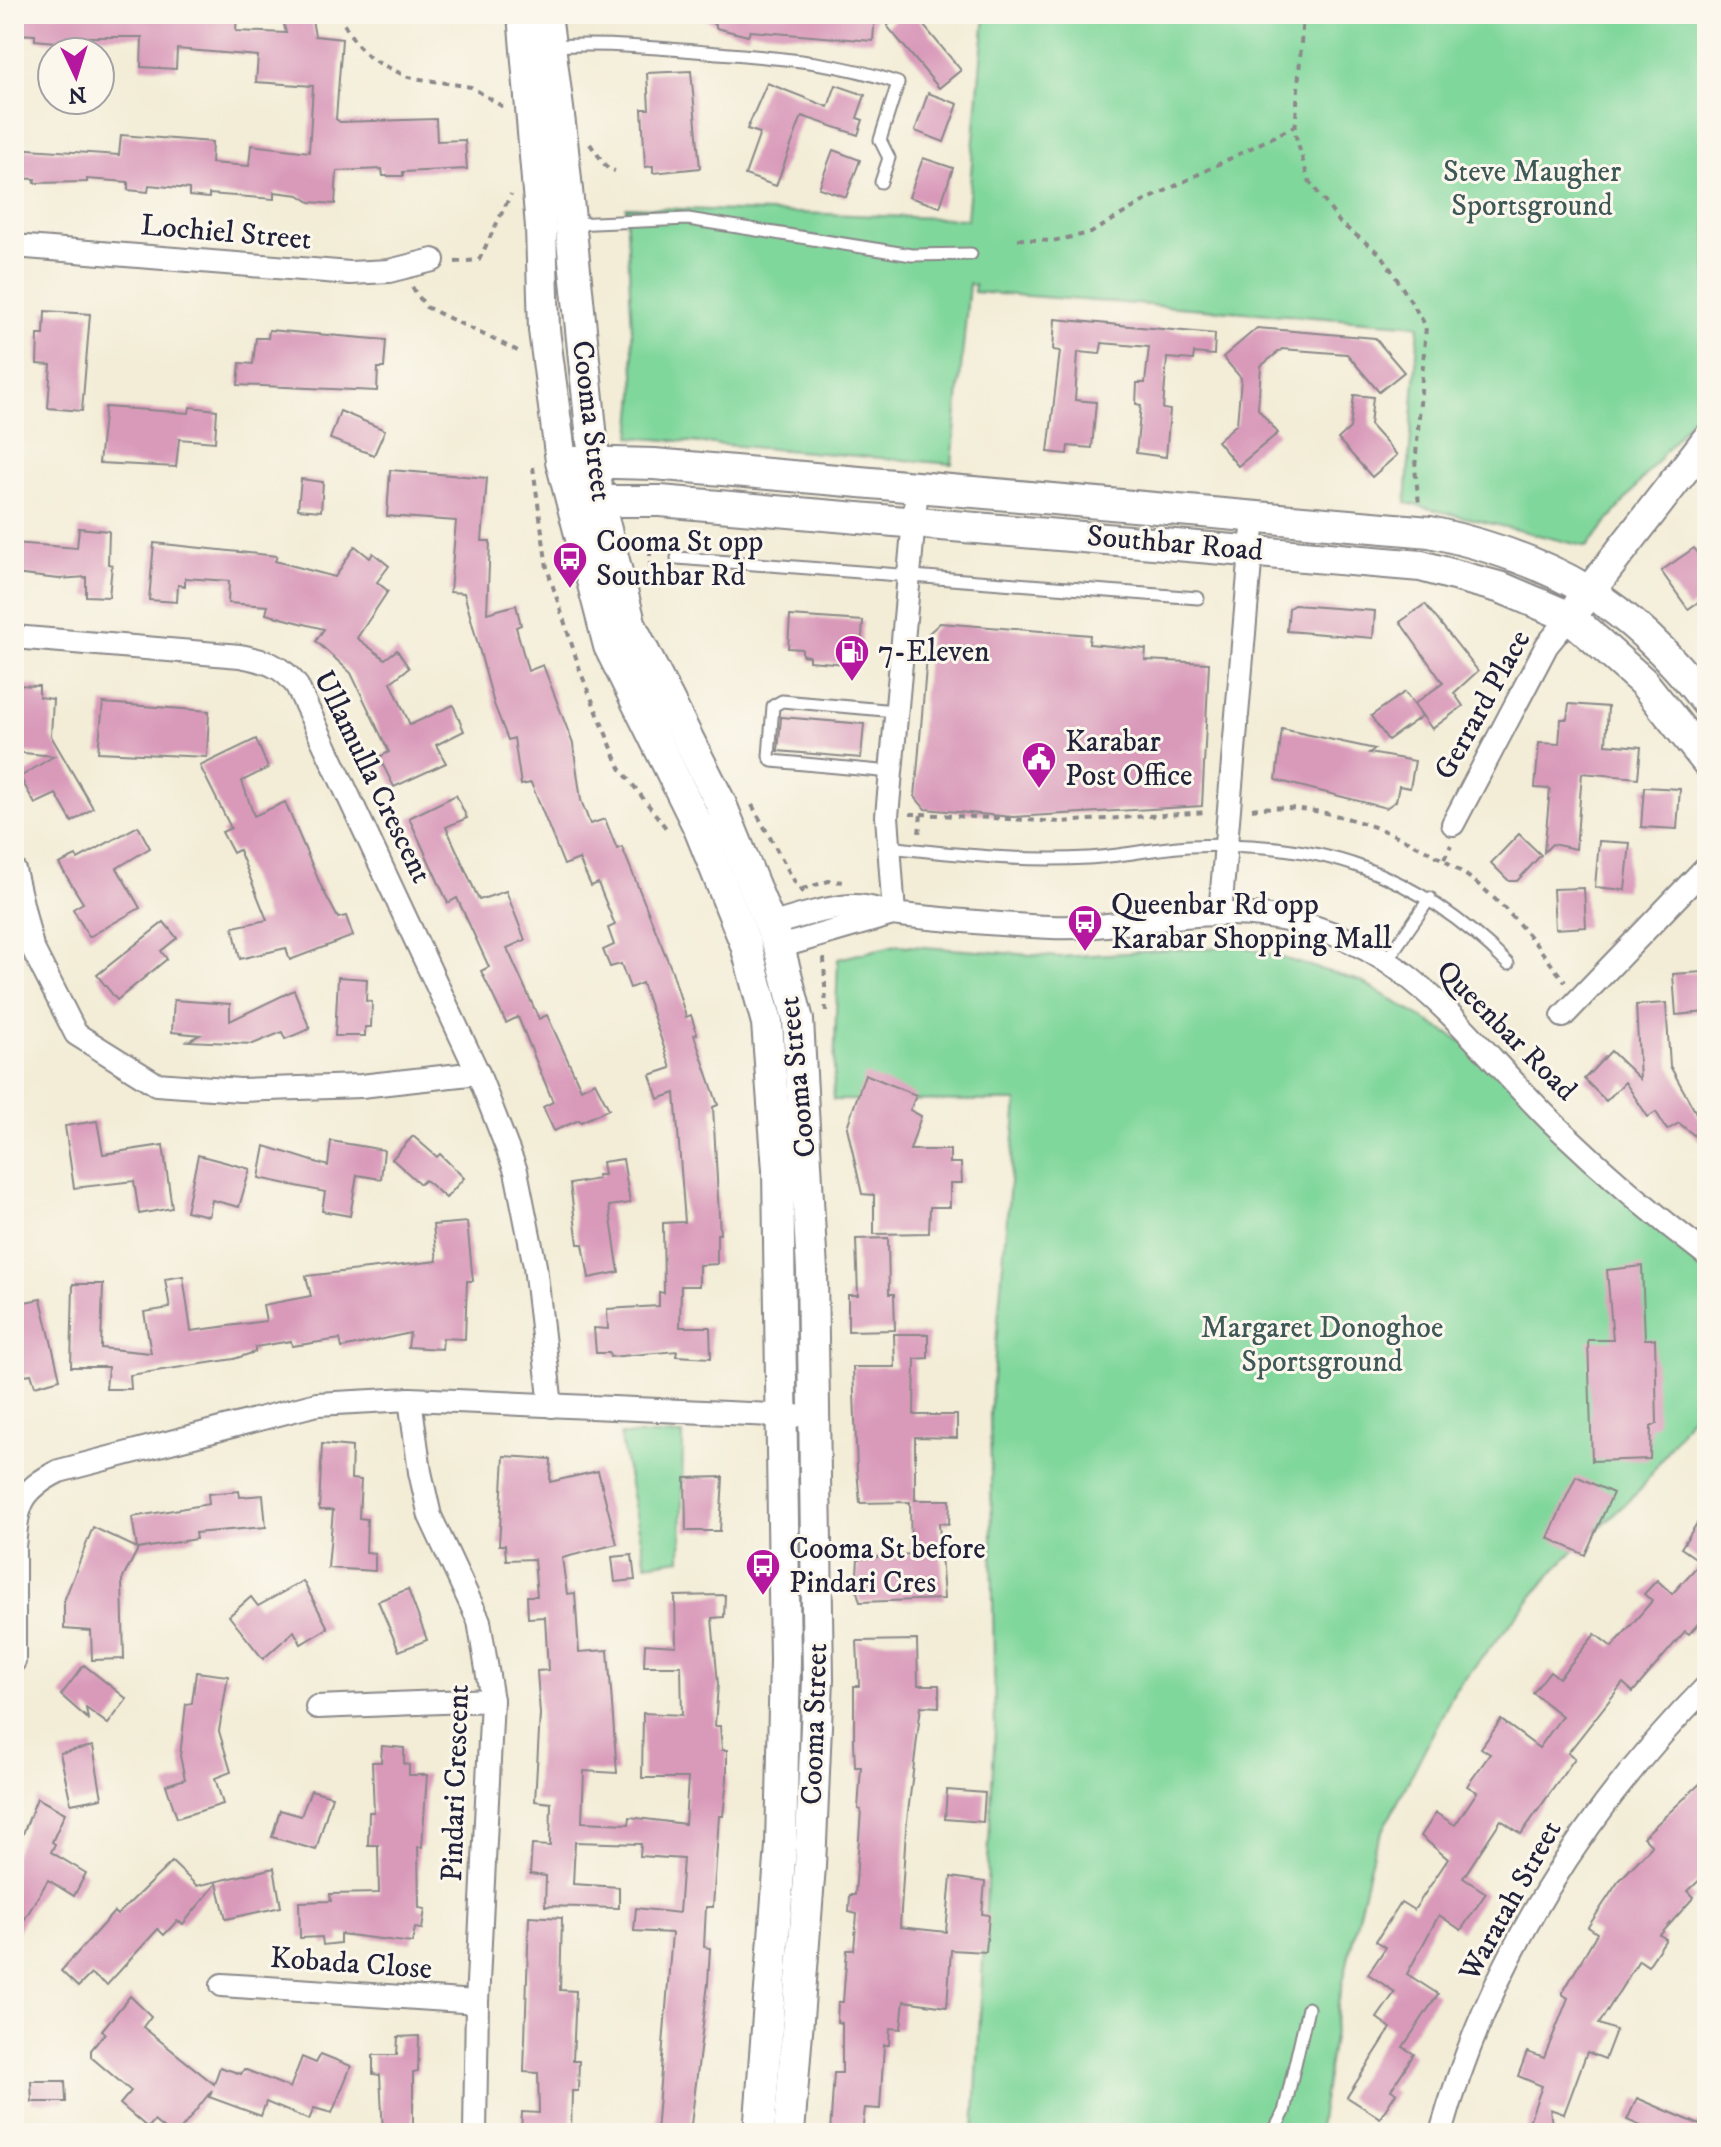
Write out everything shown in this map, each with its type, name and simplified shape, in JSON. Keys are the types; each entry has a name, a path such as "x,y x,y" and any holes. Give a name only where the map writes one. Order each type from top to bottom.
{"main road":[{"name":"Cooma Street","path":"523,14 539,47"},
{"name":"Cooma Street","path":"546,14 539,47 555,226 594,462 584,500 609,646 698,826 746,945 767,1023 775,1093 780,1416 785,1526 781,1846 759,2133"},
{"name":"Cooma Street","path":"555,226 544,330 561,461 584,500 631,626 720,802 774,936 798,1020 812,1271 818,1679 810,1866 789,2133"},
{"path":"1570,617 1707,440"},
{"name":"Southbar Road","path":"561,461 654,464 1388,527 1458,538 1515,555 1591,590 1662,650 1707,703"},
{"name":"Southbar Road","path":"584,500 914,522 1250,550 1421,566 1462,574 1539,602 1570,617 1643,682 1707,762"},
{"path":"746,945 774,936"}],"street":[{"name":"Lochiel Street","path":"14,246 350,273 399,269 433,260"},
{"path":"894,914 887,847 891,772 917,487"},
{"path":"1220,914 1254,516"},
{"name":"Gerrard Place","path":"1453,824 1547,645 1570,617"},
{"name":"Ullamulla Crescent","path":"14,637 240,656 269,662 286,671 310,708 478,1073 516,1171 535,1266 551,1406"},
{"path":"1563,1016 1707,866"},
{"path":"14,870 32,947 76,1034 156,1084 240,1090 361,1086 478,1073"},
{"name":"Queenbar Road","path":"774,936 894,914 1057,927 1220,914 1260,915 1309,926 1358,944 1387,960 1462,1023 1554,1124 1707,1255"},
{"path":"14,1661 14,1549 18,1508 32,1484 59,1471 317,1404 410,1399 812,1416"},
{"name":"Pindari Crescent","path":"410,1399 420,1472 430,1516 479,1621 492,1700 477,2002 475,2133"},
{"name":"Waratah Street","path":"1441,2133 1486,2010 1531,1913 1585,1828 1661,1733 1707,1686"},
{"path":"317,1707 492,1700"},
{"name":"Kobada Close","path":"222,1985 477,2002"}],"lane":[{"path":"539,47 623,44 795,59 849,67 898,83 880,140 889,158 881,182"},
{"path":"555,226 688,219 912,255 971,254"},
{"path":"677,558 1198,598"},
{"path":"891,772 772,761 769,756 773,706 782,701 896,711"},
{"path":"887,847 1020,859 1088,858 1173,847 1226,846 1290,851 1355,864 1430,898 1466,924 1508,964"},
{"path":"1387,960 1430,898"},
{"path":"1273,2133 1284,2112 1308,2008"}],"path":[{"path":"338,14 368,57 408,77 474,88 512,113"},
{"path":"1303,14 1295,126 1301,163 1317,195 1340,223 1382,255 1426,326 1415,468 1419,511"},
{"path":"1018,239 1052,241 1091,233 1141,203 1295,126"},
{"path":"399,269 426,307 524,354"}],"green space":[{"name":"Steve Maugher Sportsground","path":"985,14 1707,14 1707,400 1587,547 1406,503 1419,325 974,292 975,285 969,284 952,464 631,437 635,394 626,207 967,219"},
{"name":"Margaret Donoghoe Sportsground","path":"896,945 1059,957 1241,946 1360,981 1501,1065 1707,1263 1707,1392 1641,1489 1557,1567 1455,1690 1374,1848 1339,1999 1318,2133 974,2133 995,1728 990,1413 1017,1101 833,1100 838,959"},
{"path":"620,1435 683,1435 681,1559 646,1564"}],"building":[{"path":"14,14 237,14 236,31 286,33 282,16 311,14 315,36 342,39 336,119 340,122 436,119 437,141 465,140 467,169 403,172 403,176 383,176 382,169 337,171 335,204 310,202 299,195 274,192 274,199 209,194 209,198 189,196 189,189 149,185 148,192 128,190 128,182 87,179 87,182 34,183 35,179 14,178 14,148 119,155 121,135 212,142 211,163 249,166 251,145 309,152 313,86 256,82 258,56 177,49 176,69 141,67 142,37 36,36 36,40 35,35 14,34"},
{"path":"694,14 875,14 873,41 750,31 748,36 716,28 716,25"},
{"path":"902,14 914,14 961,70 939,88 887,26"},
{"path":"691,71 700,168 653,173 653,166 645,167 642,109 649,109 647,73"},
{"path":"767,83 828,107 836,85 865,95 857,118 863,120 858,135 802,116 776,186 745,175 760,133 747,129"},
{"path":"928,93 958,104 944,142 915,131"},
{"path":"833,150 860,160 846,197 819,188"},
{"path":"923,158 953,168 940,207 909,197"},
{"path":"45,311 90,314 82,411 48,408 51,365 37,364 38,335 44,335"},
{"path":"1055,319 1215,334 1214,355 1194,353 1193,360 1167,358 1163,409 1170,410 1166,457 1136,453 1141,405 1136,404 1137,383 1145,383 1149,347 1102,343 1100,354 1078,352 1075,400 1096,402 1092,448 1068,446 1067,454 1048,452 1060,351 1053,350"},
{"path":"1257,328 1375,338 1404,372 1379,392 1347,354 1282,349 1261,366 1258,409 1278,433 1238,466 1217,441 1237,424 1241,378 1223,357"},
{"path":"269,330 386,340 384,368 378,368 377,391 238,385 240,363 253,364 256,338 268,338"},
{"path":"1354,395 1373,397 1370,425 1397,455 1372,477 1338,439 1350,428"},
{"path":"105,407 189,413 190,407 217,410 215,442 179,439 176,467 99,463"},
{"path":"340,411 385,430 374,455 330,439"},
{"path":"390,470 487,478 482,541 490,541 487,613 516,605 521,625 516,627 528,671 543,665 573,744 581,800 590,824 605,819 617,849 622,847 672,971 686,1017 691,1015 697,1034 694,1035 718,1105 713,1107 720,1234 717,1234 717,1264 699,1265 699,1286 681,1286 680,1327 710,1327 711,1358 676,1356 677,1351 610,1357 609,1353 596,1353 594,1328 608,1329 607,1309 659,1306 659,1292 664,1293 663,1223 685,1222 675,1093 658,1099 650,1075 671,1068 642,983 630,988 621,964 610,967 603,950 614,945 608,928 615,925 598,883 591,886 579,859 564,865 531,783 521,785 514,738 508,740 494,704 464,593 450,592 456,521 387,516"},
{"path":"301,479 323,482 321,511 298,509"},
{"path":"79,528 109,531 108,564 112,565 109,597 86,596 86,577 59,579 14,574 14,543 77,548"},
{"path":"154,543 277,556 275,561 335,577 355,546 370,558 373,553 389,566 377,582 388,591 357,638 385,659 397,650 409,668 391,682 410,725 453,705 464,731 436,745 446,763 394,787 379,757 389,752 351,673 316,641 324,629 266,614 268,606 228,603 229,581 185,578 185,586 178,585 177,602 149,600"},
{"path":"1694,548 1707,565 1707,596 1688,609 1661,571"},
{"path":"1425,604 1478,671 1454,693 1463,706 1432,729 1414,704 1443,683 1400,622"},
{"path":"1294,605 1375,611 1373,638 1287,631 1289,608"},
{"path":"790,616 863,621 860,665 809,661 809,656 802,655 802,649 788,648"},
{"path":"940,623 1090,635 1089,644 1146,649 1145,660 1209,663 1202,806 1013,817 925,809 915,797 929,633"},
{"path":"14,685 39,686 39,697 53,699 51,736 93,808 72,822 56,794 35,804 20,777 54,756 14,752"},
{"path":"1405,692 1422,716 1388,740 1371,716"},
{"path":"103,703 209,711 207,757 98,752"},
{"path":"1569,704 1608,707 1606,744 1641,747 1638,778 1582,773 1576,849 1552,844 1544,852 1550,789 1535,788 1539,743 1559,744 1561,719 1567,719"},
{"path":"781,717 864,724 861,758 778,751"},
{"path":"1282,729 1375,749 1369,753 1415,761 1410,788 1399,786 1396,801 1386,808 1276,780"},
{"path":"256,739 268,768 242,781 254,816 285,802 321,886 338,918 346,916 353,936 290,960 286,948 240,959 233,927 267,920 239,850 233,853 222,832 231,828 200,766"},
{"path":"1644,787 1680,789 1677,829 1641,827"},
{"path":"456,795 467,818 446,827 479,900 506,891 525,940 507,948 539,1019 547,1015 581,1089 595,1082 609,1109 581,1122 579,1120 554,1131 543,1107 553,1102 518,1017 506,1023 481,971 489,967 457,898 448,903 409,818"},
{"path":"138,826 150,848 117,868 140,908 89,937 73,909 83,903 59,864 76,856 78,859"},
{"path":"1519,834 1541,855 1517,881 1509,881 1491,863"},
{"path":"1599,841 1630,843 1625,890 1595,887"},
{"path":"1584,888 1586,927 1555,929 1553,889"},
{"path":"164,922 177,938 161,951 167,959 117,1000 97,975"},
{"path":"1703,972 1706,1012 1676,1015 1673,974"},
{"path":"338,977 367,979 366,1001 372,1002 371,1027 365,1027 365,1036 335,1036"},
{"path":"294,990 310,1029 285,1039 282,1032 253,1044 188,1041 200,1035 172,1032 174,1000 230,1004 230,1021"},
{"path":"1666,1003 1670,1066 1707,1133 1707,1146 1679,1123 1667,1130 1656,1112 1648,1117 1625,1082 1606,1101 1584,1079 1611,1051 1640,1079 1636,1005"},
{"path":"865,1074 916,1095 910,1110 921,1116 910,1150 950,1150 950,1163 961,1163 962,1183 950,1183 950,1207 930,1207 929,1233 874,1234 874,1195 862,1194 847,1127"},
{"path":"97,1121 103,1154 163,1145 172,1208 139,1214 134,1181 74,1188 65,1126"},
{"path":"413,1136 437,1157 440,1154 464,1178 446,1198 425,1180 420,1184 392,1159"},
{"path":"331,1141 384,1150 381,1179 357,1175 350,1216 322,1211 325,1192 259,1178 265,1146 328,1166"},
{"path":"198,1155 250,1169 239,1207 212,1200 209,1216 186,1211"},
{"path":"623,1159 630,1203 609,1206 619,1272 589,1278 583,1244 578,1244 570,1184 598,1179 597,1175 604,1175 602,1162"},
{"path":"467,1222 473,1281 467,1281 465,1339 443,1338 442,1349 408,1347 410,1333 342,1348 340,1339 292,1346 291,1341 255,1347 255,1352 234,1359 130,1375 131,1389 106,1389 108,1367 71,1367 73,1284 103,1284 101,1348 151,1353 144,1312 170,1308 165,1279 183,1276 191,1331 266,1321 263,1305 311,1296 306,1276 437,1261 433,1225"},
{"path":"888,1238 889,1294 894,1294 895,1330 848,1331 848,1295 858,1295 856,1239"},
{"path":"1642,1266 1645,1339 1655,1339 1657,1424 1651,1427 1650,1459 1592,1461 1588,1340 1613,1340 1607,1270"},
{"path":"41,1299 60,1379 35,1386 31,1374 14,1377 14,1304"},
{"path":"894,1334 928,1334 928,1358 915,1359 914,1415 957,1415 957,1438 915,1437 915,1500 950,1500 949,1524 939,1523 944,1599 860,1602 856,1588 858,1559 911,1554 910,1502 860,1503 857,1470 853,1367 895,1367"},
{"path":"322,1444 352,1447 351,1479 361,1480 359,1518 367,1519 366,1552 375,1553 375,1571 328,1568 333,1510 319,1510"},
{"path":"504,1456 551,1459 550,1482 598,1471 617,1544 562,1558 567,1594 575,1593 579,1652 608,1650 617,1773 584,1771 582,1822 629,1824 630,1817 685,1824 688,1778 642,1778 643,1713 682,1715 681,1666 644,1666 645,1644 676,1646 675,1596 725,1595 724,1617 712,1618 718,1684 715,1726 720,1726 722,1750 727,1750 727,1779 723,1816 719,1816 713,1907 706,1907 704,1947 710,1948 708,1983 690,2133 656,2133 672,1933 634,1931 636,1908 679,1913 683,1859 640,1856 641,1844 575,1842 573,1884 619,1887 619,1908 545,1906 546,1876 530,1874 532,1845 550,1846 551,1803 535,1801 540,1714 537,1671 548,1670 545,1617 528,1618 527,1596 537,1596 534,1559 506,1560 505,1545 499,1545"},
{"path":"1576,1476 1613,1493 1585,1555 1548,1538"},
{"path":"723,1477 720,1531 686,1531 685,1478"},
{"path":"239,1491 240,1497 263,1495 266,1527 195,1533 196,1539 138,1549 122,1580 124,1659 92,1660 91,1631 64,1629 64,1601 93,1527 137,1548 132,1517 209,1504 208,1494"},
{"path":"1707,1508 1707,1614 1689,1634 1685,1631 1633,1692 1623,1683 1568,1753 1575,1758 1521,1834 1501,1820 1463,1878 1486,1893 1461,1930 1439,1915 1407,1974 1438,1994 1403,2047 1414,2054 1391,2090 1396,2093 1380,2118 1347,2097 1391,2028 1377,2018 1395,1992 1368,1974 1386,1947 1376,1941 1401,1902 1414,1910 1448,1859 1421,1836 1436,1813 1455,1825 1477,1792 1467,1786 1490,1754 1481,1748 1501,1720 1539,1748 1562,1716 1533,1693 1550,1671 1559,1678 1595,1634 1612,1647 1652,1601 1644,1594 1657,1580 1672,1594 1701,1562 1681,1548"},
{"path":"632,1555 635,1580 615,1582 612,1557"},
{"path":"303,1581 328,1628 301,1644 294,1631 263,1659 229,1616 251,1597 258,1606"},
{"path":"408,1589 427,1640 399,1651 378,1601"},
{"path":"917,1640 918,1685 939,1685 939,1707 921,1706 906,1829 900,1927 946,1932 951,1877 985,1882 982,1914 989,1915 986,1952 951,1950 947,2007 904,2001 901,2029 890,2028 889,2045 884,2045 880,2109 865,2108 862,2133 830,2133 834,2073 842,2073 842,2023 837,2022 838,2002 843,2002 847,1950 854,1950 857,1914 849,1912 850,1895 855,1895 861,1810 858,1809 861,1767 855,1767 854,1741 854,1686 859,1686 857,1641"},
{"path":"84,1665 127,1699 108,1724 86,1708 88,1719 61,1695"},
{"path":"196,1672 228,1676 219,1731 231,1772 215,1778 223,1804 177,1818 166,1785 185,1779 180,1756 186,1704 192,1703"},
{"path":"93,1746 102,1798 71,1804 60,1753"},
{"path":"382,1746 404,1748 404,1764 409,1765 409,1775 427,1775 422,1847 418,1847 419,1908 425,1909 422,1929 415,1928 412,1943 340,1934 340,1943 323,1945 322,1937 300,1938 299,1902 331,1901 330,1894 379,1893 378,1845 368,1845 369,1812 374,1812 372,1762 381,1762"},
{"path":"1707,1777 1707,1873 1688,1891 1694,1897 1660,1935 1666,1939 1648,1966 1639,1960 1599,2024 1616,2030 1605,2059 1587,2052 1564,2114 1550,2109 1553,2133 1525,2133 1542,2086 1518,2076 1527,2052 1544,2058 1568,1998 1562,1994 1597,1933 1588,1927 1618,1882 1652,1846 1643,1837"},
{"path":"311,1790 332,1796 316,1850 272,1837 280,1810 301,1816"},
{"path":"947,1790 985,1793 983,1822 945,1819"},
{"path":"37,1798 65,1813 52,1842 55,1844 51,1852 86,1873 74,1896 48,1880 14,1937 14,1857"},
{"path":"172,1862 197,1886 274,1868 281,1907 226,1919 217,1883 183,1924 177,1921 164,1935 158,1929 107,1985 91,1974 78,1987 61,1971 114,1912 117,1915"},
{"path":"529,1916 562,1918 560,1990 576,1991 573,2061 579,2061 578,2091 572,2091 571,2133 521,2133 522,2112 539,2113 538,2073 524,2072"},
{"path":"130,1996 151,2016 143,2027 214,2084 220,2067 241,2074 244,2069 290,2088 302,2057 316,2063 321,2054 351,2066 332,2113 314,2108 309,2120 266,2102 261,2116 209,2097 212,2090 178,2133 169,2133 154,2121 148,2128 120,2104 131,2091 91,2057 91,2050 105,2033 102,2030"},
{"path":"419,2036 418,2072 413,2073 413,2133 383,2133 380,2075 373,2074 373,2055 397,2055 398,2037"},
{"path":"31,2081 65,2081 66,2102 32,2102"},
{"path":"1637,2098 1707,2128 1707,2133 1657,2133 1627,2120"}],"place":[{"name":"Cooma St opp Southbar Rd","path":"570,590"},
{"name":"7-Eleven","path":"852,683"},
{"name":"Karabar Post Office","path":"1039,790"},
{"name":"Queenbar Rd opp Karabar Shopping Mall","path":"1085,953"},
{"name":"Cooma St before Pindari Cres","path":"763,1597"}]}
